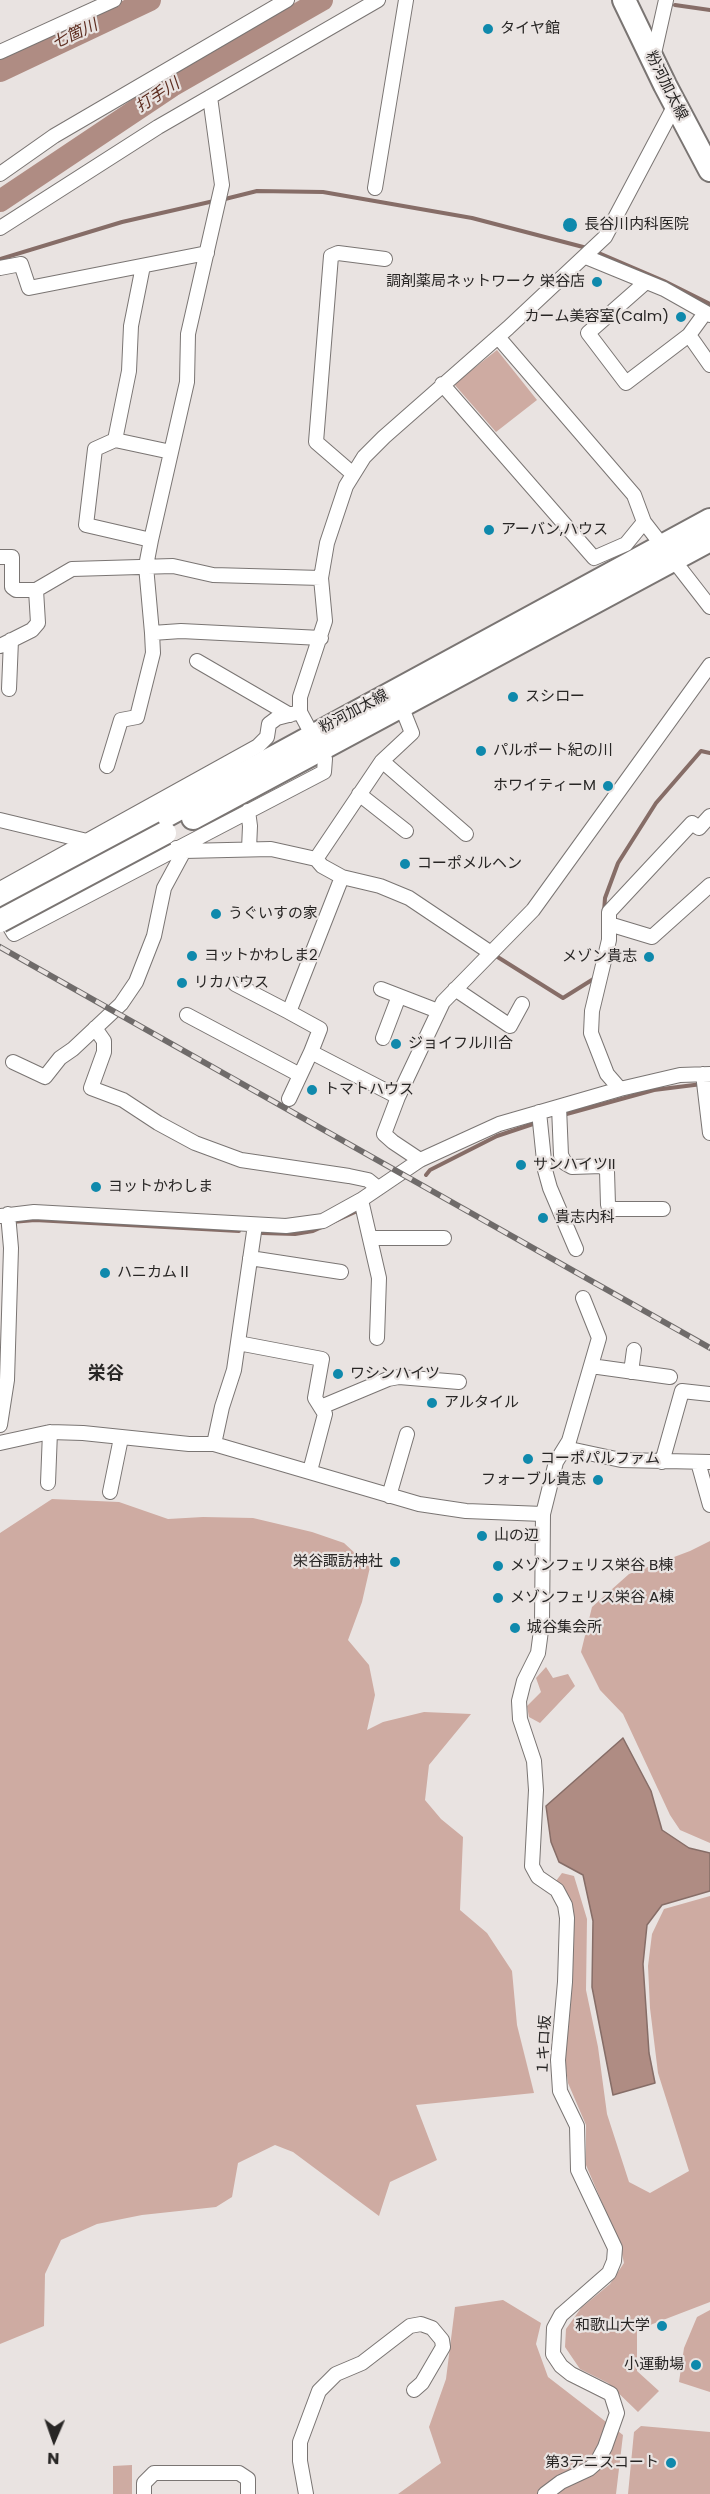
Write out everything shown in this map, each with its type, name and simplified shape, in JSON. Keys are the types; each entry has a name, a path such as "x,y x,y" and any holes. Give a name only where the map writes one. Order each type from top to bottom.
{"main road":[{"name":"粉河加太線","path":"624,0 652,60 710,170"},
{"name":"粉河加太線","path":"317,743 402,708 668,553 710,520"},
{"name":"粉河加太線","path":"0,921 171,838 317,743 668,553 710,540"},
{"name":"粉河加太線","path":"0,909 171,838"}],"street":[{"path":"0,52 114,0"},
{"path":"0,174 54,136 287,0"},
{"path":"0,228 158,127 378,0"},
{"path":"375,188 406,0"},
{"path":"652,60 666,0"},
{"path":"107,766 122,720 137,717 153,653 146,566 187,382 189,334 222,185 210,97"},
{"path":"295,713 325,621 321,578 327,543 346,486 353,474 364,457 442,384 498,337 590,253 613,225 675,105"},
{"path":"353,474 316,442 331,256 338,252 385,259"},
{"path":"0,268 21,264 29,288 207,253"},
{"path":"590,253 664,289 708,314 689,335 626,383 588,333 646,282"},
{"path":"115,440 129,371 131,326 143,266"},
{"path":"689,335 710,365"},
{"path":"498,337 634,495 644,522 710,607"},
{"path":"442,384 594,558 626,544 644,522"},
{"path":"151,540 86,525 95,449 115,440 171,452"},
{"path":"0,557 12,557 12,587 16,590 36,590 72,570 146,566 173,566 213,575 321,578"},
{"path":"9,689 6,643 33,630 38,623 36,590"},
{"path":"152,633 181,631 321,638"},
{"path":"0,909 14,934 171,838 248,812 324,772 325,759 317,743 295,713 197,661"},
{"path":"420,1160 384,1134 398,1097 443,1002 533,910 710,665"},
{"path":"316,859 382,761 412,733 402,708"},
{"path":"0,889 258,746 267,737 269,724 277,718 295,713"},
{"path":"382,761 466,834"},
{"path":"359,794 406,831"},
{"path":"248,812 249,849"},
{"path":"620,1089 607,1074 591,1033 592,1011 604,966 609,912 692,823 699,828 710,816"},
{"path":"0,820 87,841"},
{"path":"171,838 249,849 270,849 316,859 322,866 342,877 380,886 409,898 491,953"},
{"path":"13,1062 45,1077 60,1058 122,1004 136,982 154,936 171,838"},
{"path":"290,1012 342,877"},
{"path":"609,924 652,937 710,885"},
{"path":"235,984 320,1029 289,1099"},
{"path":"381,989 438,1011"},
{"path":"455,989 510,1026 522,1004"},
{"path":"383,1038 399,996"},
{"path":"187,1015 300,1076"},
{"path":"95,1028 104,1041 104,1052 91,1088 123,1100 158,1123 195,1143 241,1160 349,1176 368,1180 378,1188"},
{"path":"311,1052 398,1097"},
{"path":"0,1425 7,1380 11,1248 7,1218 34,1212 286,1226 323,1221 361,1200 420,1160 499,1124 540,1120 559,1115 620,1089 680,1075 705,1080 710,1133"},
{"path":"559,1115 561,1155 565,1163 572,1167 603,1166 607,1171 608,1205 613,1209 663,1209"},
{"path":"540,1120 545,1170 550,1188 576,1249"},
{"path":"361,1200 379,1278 377,1338"},
{"path":"214,1444 222,1407 234,1370 255,1225"},
{"path":"370,1238 444,1238"},
{"path":"250,1258 341,1272"},
{"name":"１キロ坂","path":"545,2494 561,2482 589,2469 597,2462 617,2413 611,2394 571,2374 561,2366 554,2354 552,2341 554,2328 561,2315 609,2273 614,2260 615,2248 578,2170 577,2126 560,2091 558,2060 567,1929 566,1905 557,1890 538,1877 532,1866 536,1790 534,1761 520,1719 519,1701 524,1681 538,1653 542,1623 543,1514 556,1462 569,1441 599,1338 583,1298"},
{"path":"238,1343 321,1359 315,1398 325,1414 310,1471"},
{"path":"631,1371 634,1350"},
{"path":"591,1366 670,1377"},
{"path":"321,1407 388,1379 399,1377 459,1382"},
{"path":"662,1462 682,1391 710,1394"},
{"path":"48,1483 50,1432"},
{"path":"0,1443 50,1432 83,1433 189,1444 214,1444 419,1504 466,1511 543,1514"},
{"path":"389,1496 407,1434"},
{"path":"110,1492 121,1438"},
{"path":"565,1448 621,1460 704,1462 710,1505"},
{"path":"306,2494 300,2460 300,2442 319,2391 336,2374 362,2363 410,2326 421,2324 432,2328 442,2340 443,2347 422,2383 414,2390"},
{"path":"144,2494 144,2483 154,2473 239,2473 248,2479 248,2494"}],"shaded area":[{"path":"497,350 537,400 496,432 454,384"},
{"path":"52,1499 119,1502 168,1519 253,1518 312,1532 344,1543 370,1567 362,1602 348,1640 369,1665 375,1695 367,1730 383,1722 424,1712 471,1714 429,1765 425,1800 441,1819 463,1837 460,1910 487,1933 512,1971 517,2025 534,2093 416,2105 437,2160 390,2182 379,2216 293,2152 275,2145 238,2163 232,2197 216,2207 142,2215 97,2224 61,2240 45,2274 44,2326 0,2344 0,1533"},
{"path":"710,1541 710,1843 680,1830 670,1815 623,1714 600,1690 581,1652 592,1607 629,1574"},
{"path":"546,1667 553,1678 568,1674 575,1686 540,1723 529,1717 527,1706 541,1692 536,1678"},
{"path":"623,1738 651,1791 662,1830 689,1848 710,1853 710,1891 662,1905 647,1925 643,1964 649,2053 655,2083 613,2095 592,1987 593,1921 583,1875 559,1862 551,1842 546,1806"},
{"path":"562,1873 574,1876 587,1919 586,1990 598,2047 607,2114 629,2182 650,2193 689,2171 658,2073 650,2008 648,1966 652,1934 664,1909 710,1896 710,2302 637,2330 637,2371 659,2391 638,2412 608,2383 580,2369 565,2347 566,2329 581,2308 610,2284 624,2263 620,2245 586,2165 586,2125 568,2083 565,2061 570,2011 572,1912 565,1889 556,1881"},
{"path":"503,2300 541,2323 536,2344 548,2377 623,2435 616,2494 398,2494 441,2463 429,2427 446,2379 455,2307"},
{"name":"小運動場","path":"710,2310 710,2392 679,2382 684,2348 697,2317"},
{"name":"第3テニスコート","path":"641,2426 710,2432 710,2494 628,2494 634,2432"},
{"path":"132,2465 132,2494 113,2494 113,2466"}],"waterway":[{"name":"七箇川","path":"0,71 150,0"},
{"name":"打手川","path":"0,201 172,86 322,0"},
{"path":"675,5 710,10"},
{"path":"221,200 257,191 323,192 472,218 587,248"},
{"path":"0,259 122,222 214,201"},
{"path":"594,251 664,281 710,304"},
{"path":"604,912 605,898 618,863 656,803 701,751 710,753"},
{"path":"496,956 563,998 595,978"},
{"path":"563,1115 654,1090 702,1084"},
{"path":"426,1175 430,1170 497,1136 536,1123"},
{"path":"262,1233 295,1234 313,1231 355,1212"},
{"path":"12,1222 35,1220 239,1231"}],"railway":[{"path":"0,947 710,1348"}],"place":[{"name":"タイヤ館","path":"488,29"},
{"name":"長谷川内科医院","path":"570,225"},
{"name":"調剤薬局ネットワーク 栄谷店","path":"597,282"},
{"name":"カーム美容室(Calm)","path":"681,317"},
{"name":"アーバン,ハウス","path":"489,530"},
{"name":"スシロー","path":"513,697"},
{"name":"パルポート紀の川","path":"481,751"},
{"name":"ホワイティーM","path":"608,786"},
{"name":"コーポメルヘン","path":"405,864"},
{"name":"うぐいすの家","path":"216,914"},
{"name":"ヨットかわしま2","path":"192,956"},
{"name":"メゾン貴志","path":"649,957"},
{"name":"リカハウス","path":"182,983"},
{"name":"ジョイフル川合","path":"396,1044"},
{"name":"トマトハウス","path":"312,1090"},
{"name":"サンハイツII","path":"521,1165"},
{"name":"ヨットかわしま","path":"96,1187"},
{"name":"貴志内科","path":"543,1218"},
{"name":"ハニカムⅡ","path":"105,1273"},
{"name":"ワシンハイツ","path":"338,1374"},
{"name":"アルタイル","path":"432,1403"},
{"name":"コーポパルファム","path":"528,1459"},
{"name":"フォーブル貴志","path":"598,1480"},
{"name":"山の辺","path":"482,1536"},
{"name":"栄谷諏訪神社","path":"395,1562"},
{"name":"メゾンフェリス栄谷 B棟","path":"498,1566"},
{"name":"メゾンフェリス栄谷 A棟","path":"498,1598"},
{"name":"城谷集会所","path":"515,1628"},
{"name":"和歌山大学","path":"662,2326"},
{"name":"小運動場","path":"696,2365"},
{"name":"第3テニスコート","path":"671,2463"}],"district":[{"name":"栄谷","path":"106,1374"}]}
